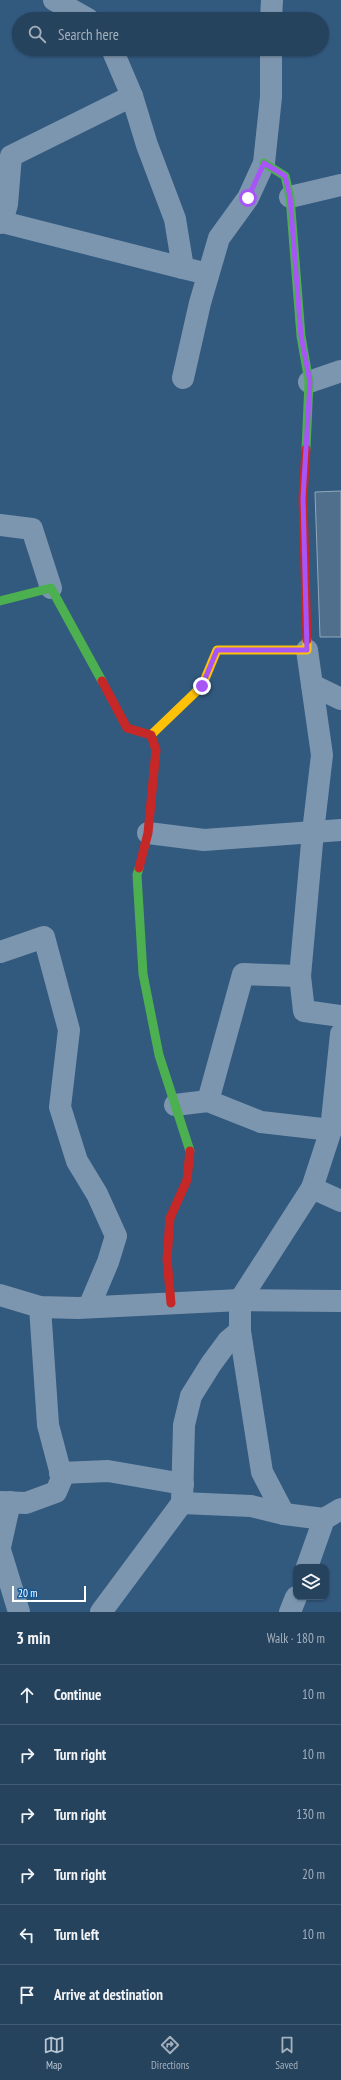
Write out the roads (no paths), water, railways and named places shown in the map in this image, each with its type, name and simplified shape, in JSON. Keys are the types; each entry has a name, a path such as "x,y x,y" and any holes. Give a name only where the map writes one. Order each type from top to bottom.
{"street":[{"path":"54,0 75,12"},
{"path":"272,0 272,12"},
{"path":"115,56 132,96 147,145 175,219 183,268"},
{"path":"184,378 208,274 219,238 248,198 264,163 271,97 271,56"},
{"path":"132,96 11,156 7,204 1,223 208,274"},
{"path":"264,163 285,176 290,197 301,336 310,382 303,498 307,650 322,755 313,832 300,976 304,1011 341,1016"},
{"path":"290,197 341,185"},
{"path":"310,382 341,371"},
{"path":"0,525 32,529 51,588 127,728 151,735"},
{"path":"0,601 51,588"},
{"path":"151,735 202,686 217,650 307,650"},
{"path":"312,685 341,699"},
{"path":"151,735 156,750 148,833 137,875 143,974 158,1055 190,1148 187,1180 170,1218 167,1259 171,1303"},
{"path":"148,833 204,840 341,830"},
{"path":"0,952 44,937 69,1030 60,1107 77,1161 97,1194 116,1236 108,1262 89,1307"},
{"path":"208,1101 243,974 300,976"},
{"path":"284,1514 262,1472 240,1331 240,1300 312,1188 331,1130 340,1042"},
{"path":"175,1104 208,1101 261,1122 331,1130"},
{"path":"312,1188 341,1201"},
{"path":"0,1295 40,1307 89,1307 240,1300 341,1301"},
{"path":"0,1547 5,1502 26,1503 56,1492 62,1478 48,1425 40,1307"},
{"path":"101,1612 183,1494 184,1425 191,1396 210,1364 228,1341 240,1331"},
{"path":"60,1473 108,1471 183,1494 251,1506 284,1514 333,1514 308,1564"},
{"path":"0,1550 19,1612"},
{"path":"290,1612 295,1600"}]}
